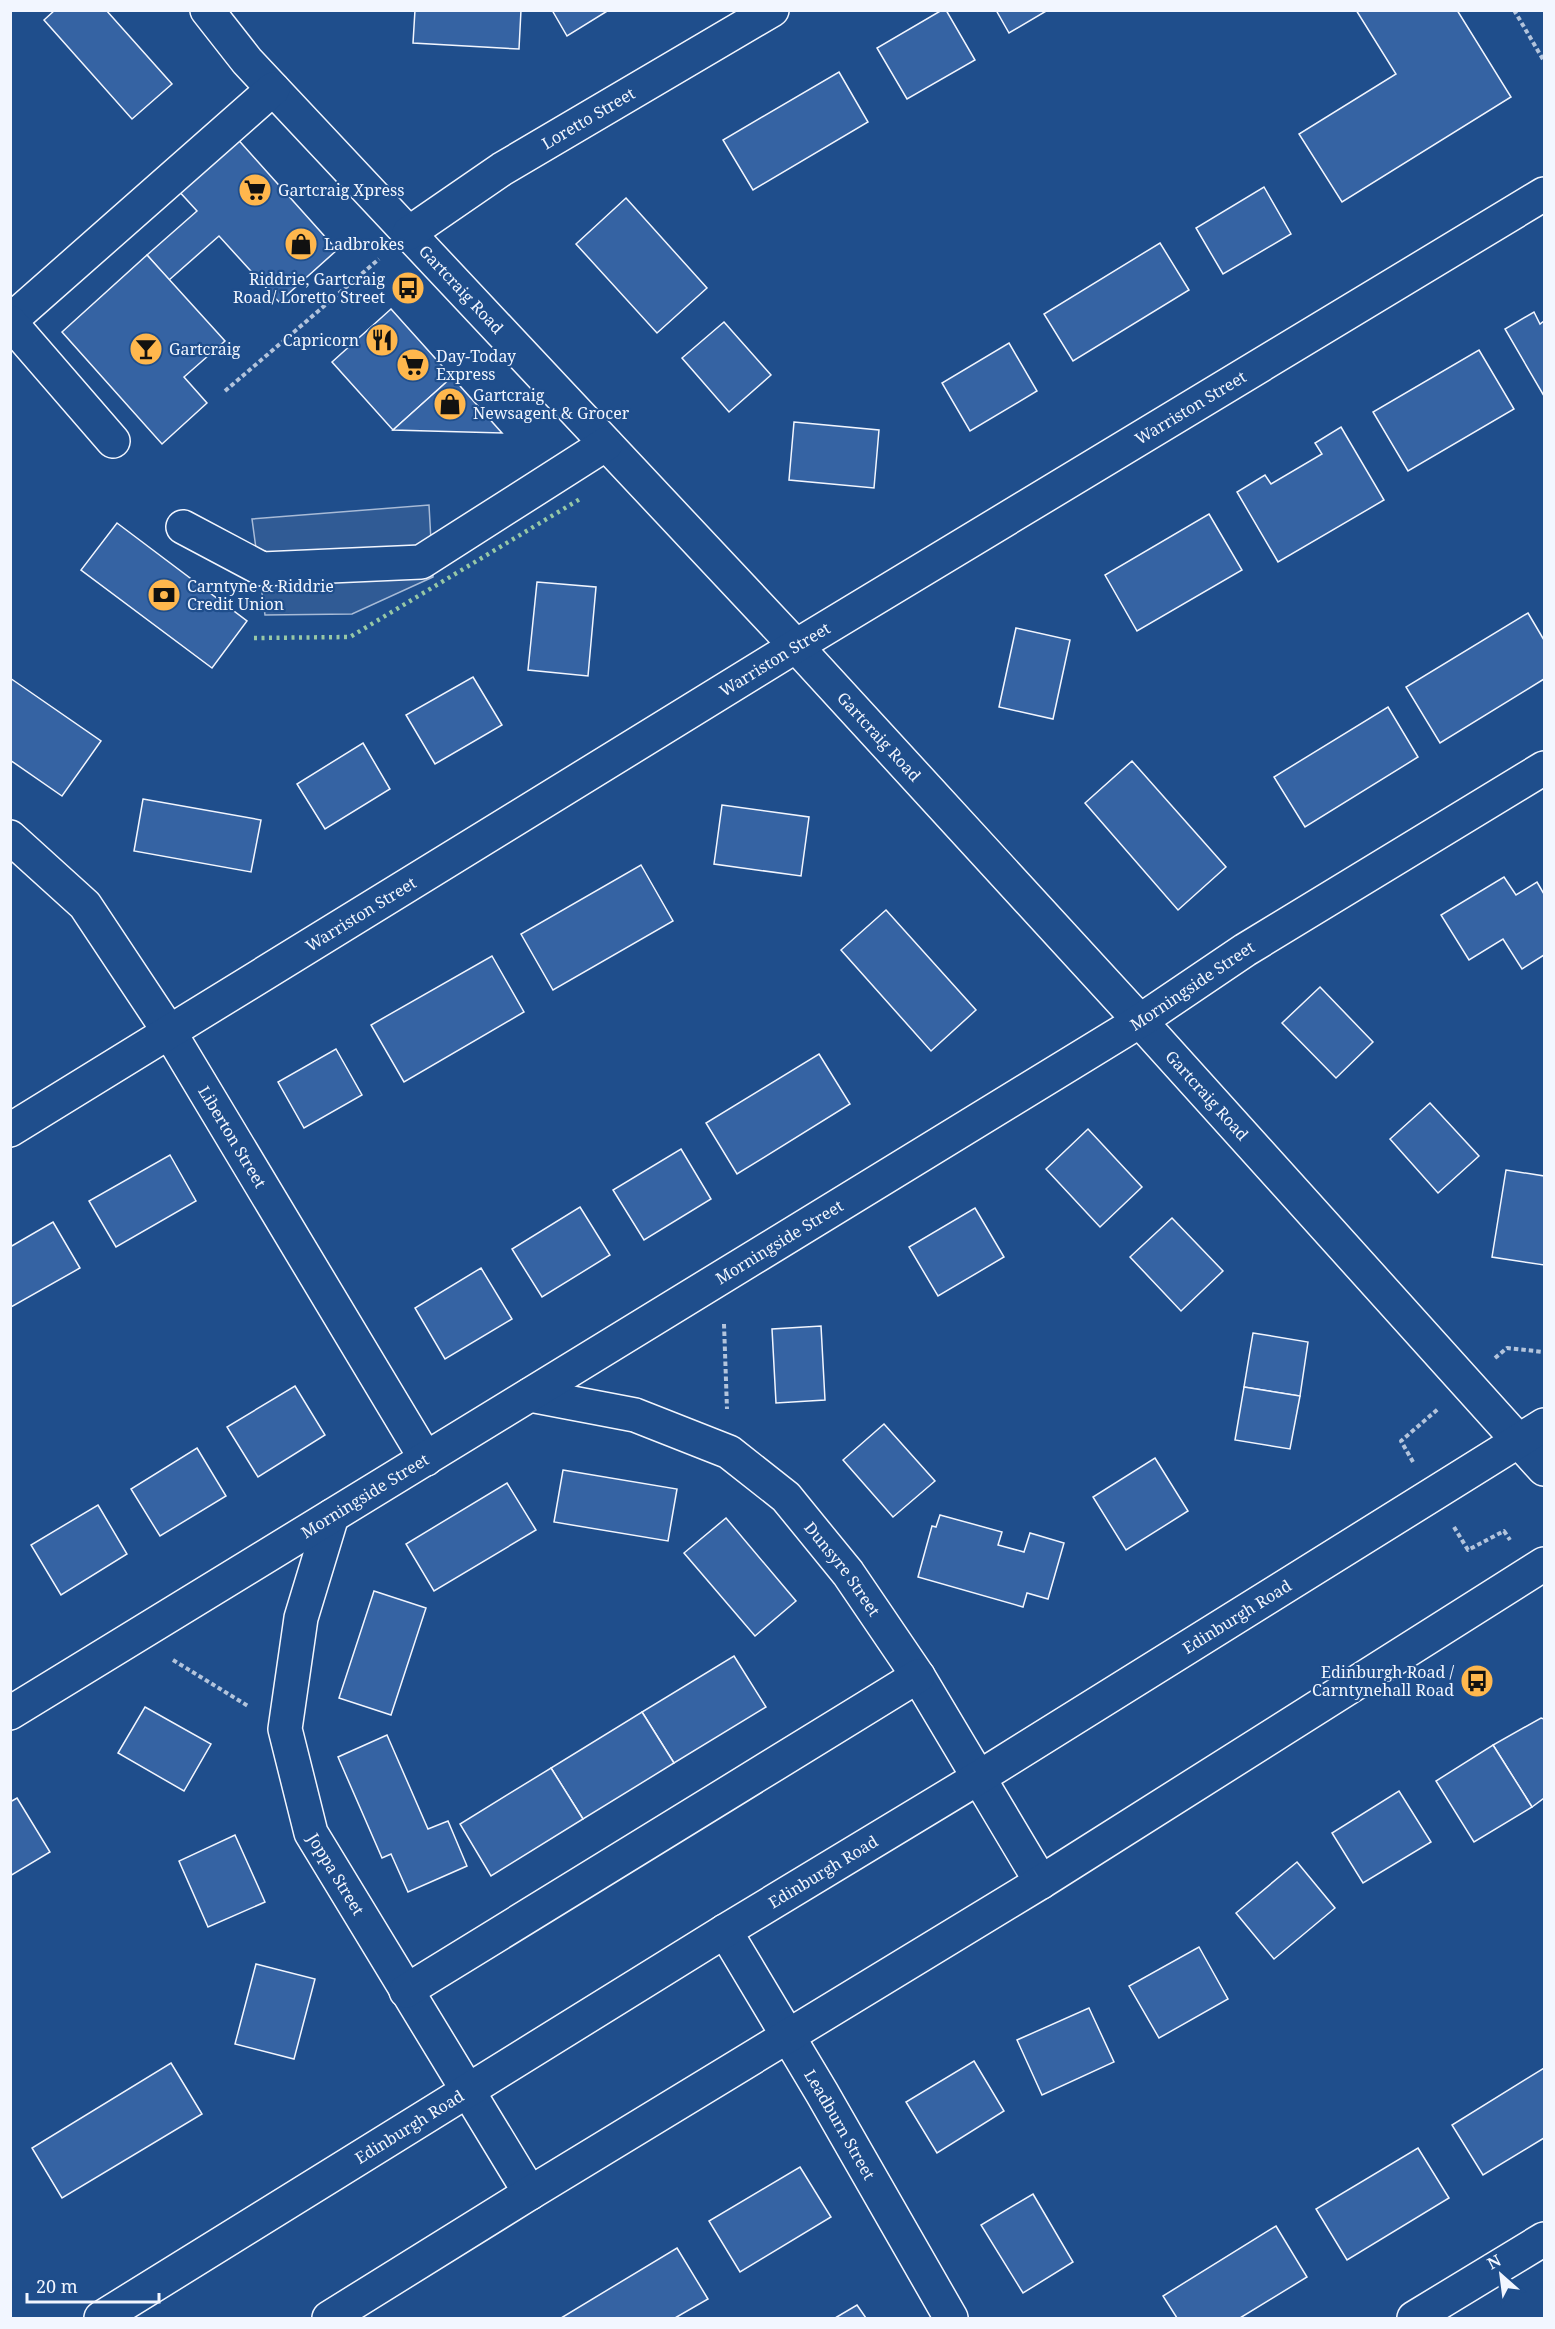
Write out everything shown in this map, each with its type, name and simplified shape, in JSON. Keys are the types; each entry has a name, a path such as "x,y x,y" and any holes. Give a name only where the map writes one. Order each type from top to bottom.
{"street":[{"name":"Gartcraig Road","path":"207,10 247,62 796,646 1140,1021 1532,1433 1545,1469"},
{"name":"Loretto Street","path":"409,233 502,169 772,10"},
{"path":"113,441 10,322 273,89"},
{"name":"Warriston Street","path":"10,1130 796,646 1545,194"},
{"path":"183,527 262,569 421,562 606,444"},
{"name":"Morningside Street","path":"10,1713 1140,1021 1245,950 1545,768"},
{"name":"Liberton Street","path":"10,837 85,905 170,1033 426,1459"},
{"name":"Dunsyre Street","path":"531,1395 635,1415 729,1452 786,1497 848,1573 918,1676 1041,1882"},
{"name":"Edinburgh Road","path":"101,2319 1532,1433"},
{"name":"Joppa Street","path":"332,1516 301,1618 285,1729 311,1833 530,2193"},
{"path":"329,2319 530,2193 1041,1882 1545,1564"},
{"path":"406,1991 918,1676"},
{"name":"Leadburn Street","path":"725,1931 951,2319"},
{"path":"1414,2319 1544,2240"}],"path":[{"path":"1514,10 1545,61"},
{"path":"225,391 409,233"},
{"path":"722,1277 729,1452"},
{"path":"1507,1348 1545,1352"},
{"path":"135,1637 285,1729"}],"shaded area":[{"path":"429,505 433,577 352,614 265,615 252,519"}],"building":[{"path":"55,10 106,10 172,84 132,119 44,20"},
{"path":"415,10 521,10 519,49 413,43"},
{"path":"552,10 609,10 567,36"},
{"path":"942,10 946,10 975,60 907,99 877,48"},
{"path":"996,10 1048,10 1009,33"},
{"path":"1356,10 1457,10 1511,97 1342,202 1299,134 1396,74"},
{"path":"839,72 868,122 753,190 723,140"},
{"path":"234,135 337,250 279,302 219,236 169,280 147,255 197,211 176,188"},
{"path":"1264,187 1291,234 1223,274 1196,228"},
{"path":"626,198 707,288 657,333 576,244"},
{"path":"1160,243 1189,290 1073,361 1044,314"},
{"name":"Gartcraig","path":"147,255 225,341 184,377 207,403 162,444 62,332"},
{"path":"391,309 452,377 393,430 332,362"},
{"path":"1534,312 1540,324 1544,321 1544,396 1505,329"},
{"path":"724,322 771,375 729,412 682,358"},
{"path":"1009,343 1037,391 970,431 942,383"},
{"path":"1479,350 1514,409 1408,471 1373,412"},
{"path":"452,377 502,433 393,430"},
{"path":"794,422 879,430 874,488 789,480"},
{"path":"1341,427 1384,500 1278,562 1237,492 1265,475 1271,484 1322,454 1315,443"},
{"path":"1209,514 1242,570 1137,631 1105,575"},
{"name":"Carntyne & Riddrie Credit Union","path":"117,523 247,621 212,668 81,570"},
{"path":"537,582 596,587 588,676 528,670"},
{"path":"1528,613 1544,640 1544,679 1440,743 1406,687"},
{"path":"1016,628 1070,640 1053,719 999,707"},
{"path":"473,677 502,725 435,764 406,715"},
{"path":"10,678 101,741 62,796 10,760"},
{"path":"1388,707 1418,757 1305,827 1274,777"},
{"path":"363,743 390,789 325,829 297,784"},
{"path":"1132,761 1226,867 1178,910 1085,803"},
{"path":"143,799 261,820 251,872 134,851"},
{"path":"722,805 809,817 801,876 714,864"},
{"path":"641,865 673,921 553,990 521,934"},
{"path":"1504,877 1516,895 1537,882 1544,894 1544,955 1522,969 1503,939 1469,960 1441,915"},
{"path":"886,910 976,1010 931,1051 841,950"},
{"path":"492,956 524,1012 404,1082 371,1025"},
{"path":"1320,987 1373,1042 1336,1078 1282,1023"},
{"path":"336,1049 362,1095 304,1128 278,1082"},
{"path":"819,1054 850,1104 737,1174 706,1123"},
{"path":"1430,1103 1479,1156 1438,1193 1390,1139"},
{"path":"1088,1129 1142,1187 1100,1227 1046,1169"},
{"path":"681,1149 711,1199 644,1240 613,1190"},
{"path":"170,1155 196,1201 116,1247 89,1201"},
{"path":"1506,1170 1544,1176 1544,1265 1492,1257"},
{"path":"580,1207 610,1255 542,1297 512,1249"},
{"path":"975,1208 1004,1257 938,1296 909,1247"},
{"path":"1172,1218 1223,1271 1181,1311 1130,1257"},
{"path":"53,1222 80,1268 11,1307 10,1247"},
{"path":"481,1268 512,1319 445,1359 415,1308"},
{"path":"821,1326 825,1400 776,1403 772,1329"},
{"path":"1253,1333 1308,1342 1300,1396 1244,1387"},
{"path":"295,1386 325,1435 258,1477 227,1427"},
{"path":"1244,1387 1300,1396 1290,1449 1235,1440"},
{"path":"884,1424 935,1481 893,1517 843,1460"},
{"path":"197,1448 226,1496 160,1536 131,1489"},
{"path":"1155,1458 1188,1511 1126,1550 1093,1497"},
{"path":"563,1470 677,1489 668,1541 554,1522"},
{"path":"507,1483 536,1530 434,1591 406,1544"},
{"path":"98,1505 127,1554 61,1595 31,1545"},
{"path":"940,1515 1002,1532 998,1545 1024,1552 1030,1533 1064,1543 1048,1599 1027,1593 1023,1607 918,1577 932,1526 936,1527"},
{"path":"726,1518 796,1601 755,1636 684,1553"},
{"path":"374,1591 426,1608 391,1715 339,1698"},
{"path":"734,1656 766,1707 674,1763 642,1712"},
{"path":"145,1707 211,1744 184,1791 118,1753"},
{"path":"642,1712 674,1763 583,1819 551,1768"},
{"path":"1541,1718 1544,1719 1544,1798 1532,1807 1493,1745"},
{"path":"387,1735 428,1829 448,1821 467,1866 408,1892 391,1854 382,1858 338,1757"},
{"path":"1493,1745 1532,1807 1474,1842 1436,1781"},
{"path":"551,1768 583,1819 491,1876 460,1824"},
{"path":"1399,1791 1431,1842 1363,1883 1332,1833"},
{"path":"17,1798 50,1852 10,1876 10,1802"},
{"path":"235,1835 265,1902 208,1927 179,1861"},
{"path":"1297,1862 1335,1908 1274,1959 1236,1913"},
{"path":"1199,1947 1228,1999 1159,2038 1129,1986"},
{"path":"256,1964 315,1979 294,2059 235,2044"},
{"path":"1089,2008 1114,2062 1042,2095 1017,2040"},
{"path":"974,2061 1004,2111 937,2153 906,2102"},
{"path":"171,2063 202,2114 62,2198 32,2148"},
{"path":"1544,2068 1544,2138 1483,2175 1452,2125"},
{"path":"1418,2148 1449,2198 1347,2260 1316,2209"},
{"path":"800,2167 831,2217 740,2272 709,2221"},
{"path":"1033,2194 1073,2262 1023,2293 981,2225"},
{"path":"1276,2226 1307,2277 1240,2318 1177,2318 1163,2296"},
{"path":"677,2248 708,2299 675,2318 561,2318"},
{"path":"857,2305 866,2318 835,2318"}],"hedge":[{"path":"254,638 350,637 580,499"}],"place":[{"name":"Gartcraig Xpress","path":"255,190"},
{"name":"Ladbrokes","path":"301,244"},
{"name":"Riddrie, Gartcraig Road/ Loretto Street","path":"408,288"},
{"name":"Capricorn","path":"382,340"},
{"name":"Gartcraig","path":"146,349"},
{"name":"Day-Today Express","path":"413,365"},
{"name":"Gartcraig Newsagent & Grocer","path":"450,404"},
{"name":"Carntyne & Riddrie Credit Union","path":"164,595"},
{"name":"Edinburgh Road / Carntynehall Road","path":"1477,1681"}]}
